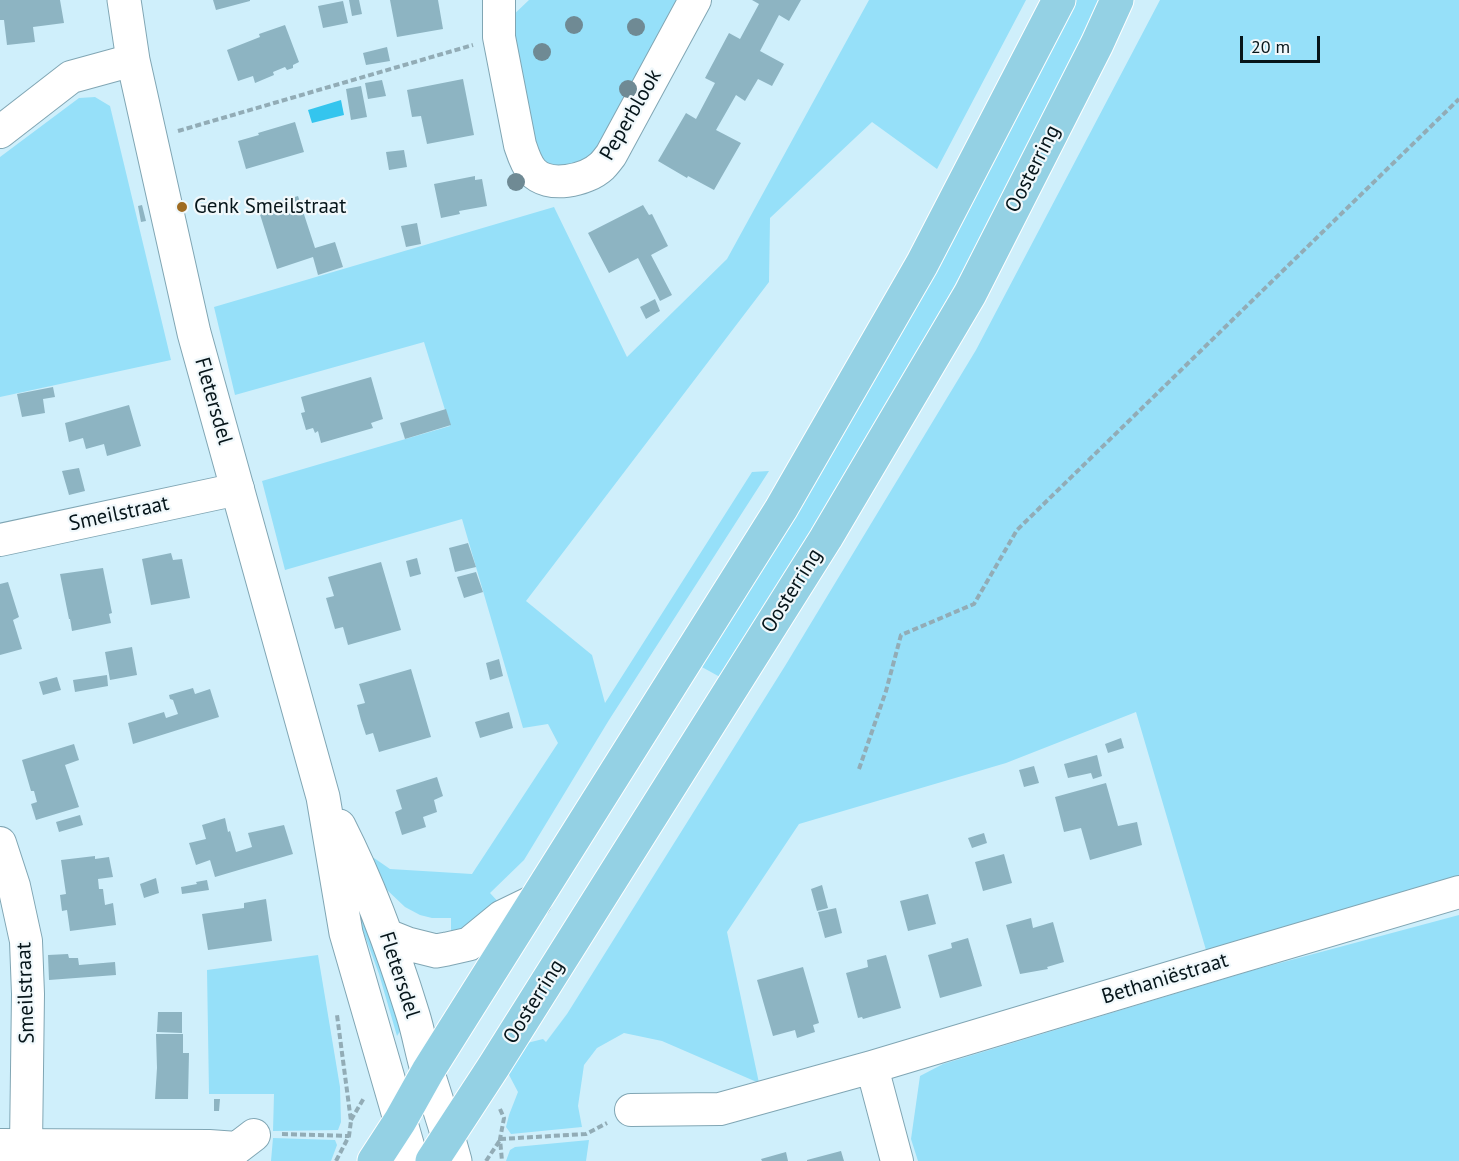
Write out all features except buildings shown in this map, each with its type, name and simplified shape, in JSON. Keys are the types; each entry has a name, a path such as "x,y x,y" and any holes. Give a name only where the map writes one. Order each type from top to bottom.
{"main road":[{"path":"374,1161 428,1071 781,509 922,264 1059,0"},
{"name":"Oosterring","path":"445,1153 494,1066 826,538 970,294 1117,0"}],"street":[{"name":"Fletersdel","path":"124,0 133,60 194,333 323,796 346,933 412,1161"},
{"name":"Peperblook","path":"499,0 499,37 520,145 531,171 539,177 555,182 584,177 601,167 611,155 695,0"},
{"path":"0,132 71,77 133,60"},
{"name":"Smeilstraat","path":"0,540 238,489"},
{"name":"Fletersdel","path":"323,796 353,855 388,936 414,1017 445,1153"},
{"name":"Smeilstraat","path":"0,843 14,886 26,941 28,994 13,1145 237,1148 254,1135"},
{"name":"Bethaniëstraat","path":"631,1110 720,1109 872,1067 1459,892"},
{"path":"388,936 436,951 447,950 469,944 502,916 535,902"},
{"path":"872,1067 897,1161"}],"path":[{"path":"177,131 478,43"},
{"path":"859,769 886,692 901,635 974,604 1017,530 1459,99"},
{"path":"336,1161 349,1136 351,1121 365,1095"},
{"path":"502,1161 500,1139 504,1119"},
{"path":"500,1139 585,1134"},
{"path":"254,1135 349,1136"},
{"path":"486,1161 500,1139"}],"shaded area":[{"path":"529,0 687,0 591,165 540,167 509,19"},
{"path":"869,0 1026,0 937,169 872,122 770,218 769,282 526,601 592,655 605,703 752,472 769,471 609,720 524,860 490,893 502,906 451,938 451,918 432,918 405,907 386,889 369,860 374,858 390,869 472,874 558,743 548,724 523,728 462,519 285,570 262,481 450,426 424,342 235,395 214,307 554,207 627,357 727,259"},
{"path":"1074,0 1101,0 1015,176 872,429 720,677 700,666 815,483 908,314"},
{"path":"1160,0 1459,0 1459,879 1206,950 1136,712 1006,763 799,824 727,932 759,1083 662,1041 624,1033 597,1048 584,1065 578,1106 582,1127 511,1134 506,1127 518,1092 508,1073 527,1043 543,1039 546,1042 567,1014 785,666 976,350"},
{"path":"95,97 110,106 171,360 0,397 0,157 79,98"},
{"path":"341,100 344,115 312,123 308,110"},
{"path":"350,888 406,1022 397,1036 379,974"},
{"path":"1459,915 1459,1161 918,1161 911,1139 920,1076 943,1064 1250,971"},
{"path":"318,955 340,1087 341,1122 338,1130 273,1131 274,1094 209,1094 207,970"},
{"path":"273,1138 335,1140 337,1145 331,1161 271,1161"},
{"path":"589,1140 586,1161 506,1161 510,1150 515,1147"}],"place":[{"name":"Genk Smeilstraat","path":"182,207"}]}
